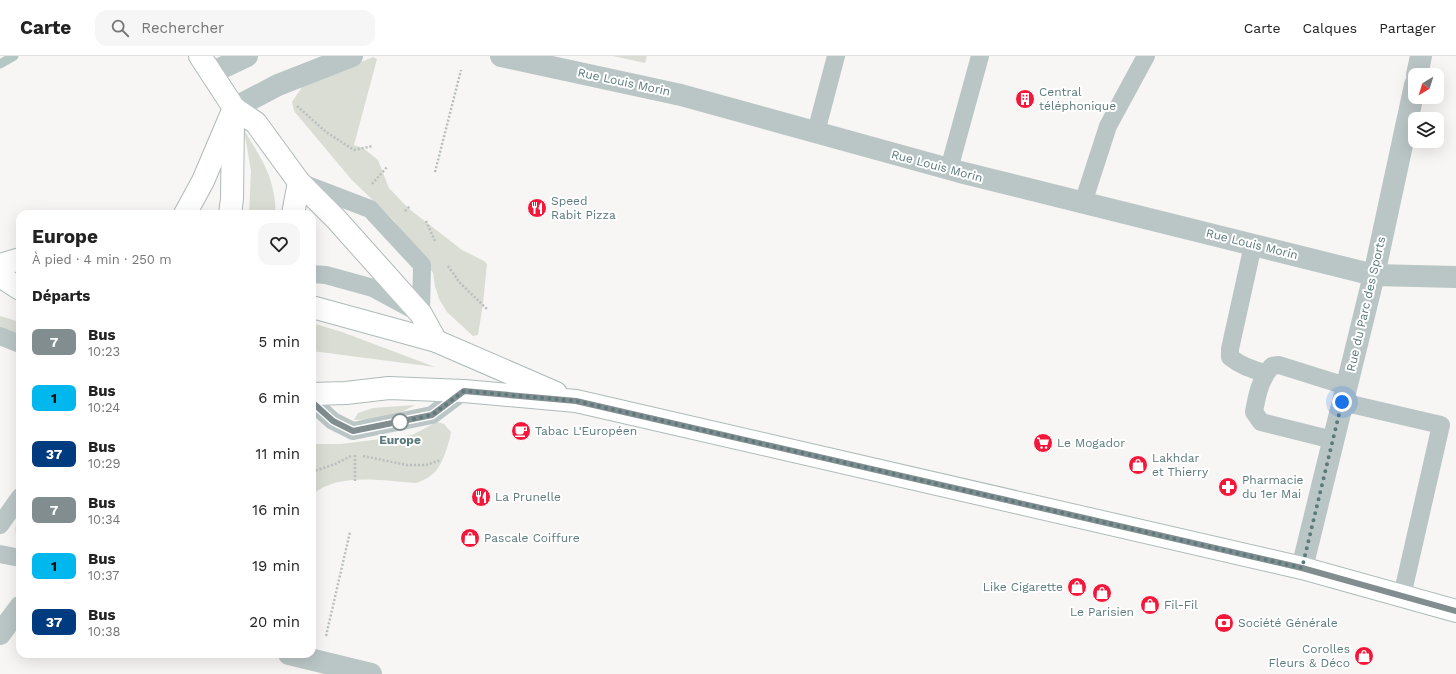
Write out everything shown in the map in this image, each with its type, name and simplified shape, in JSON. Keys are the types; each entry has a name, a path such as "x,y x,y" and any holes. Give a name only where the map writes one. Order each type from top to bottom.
{"main road":[{"path":"206,65 234,108 256,124 300,182 336,219 421,314 436,340"},
{"path":"187,210 203,181 234,108"},
{"path":"231,210 234,108"},
{"path":"294,210 300,182"},
{"path":"0,265 16,260"},
{"path":"0,271 16,274"},
{"path":"0,276 16,286"},
{"path":"316,308 436,340 576,401"},
{"path":"316,394 346,393 389,388 464,391 576,401 1302,568 1456,611"},
{"path":"1432,604 1456,606"}],"street":[{"path":"206,65 247,56"},
{"path":"234,108 278,85 352,56"},
{"name":"Rue Louis Morin","path":"501,56 681,94 949,169 1374,275 1456,277"},
{"path":"1418,68 1421,56"},
{"name":"Rue du Parc des Sports","path":"1302,568 1374,275 1411,104"},
{"path":"0,634 16,612"},
{"path":"305,658 371,674"}],"lane":[{"path":"816,132 836,56"},
{"path":"949,169 980,56"},
{"path":"1083,203 1108,126 1146,56"},
{"path":"300,182 370,209 422,264 421,314 373,288 316,275"},
{"path":"1253,244 1230,349 1230,357 1238,364 1252,370 1266,373"},
{"path":"0,336 16,342"},
{"path":"1333,440 1261,422 1254,412 1258,393 1266,373 1272,366 1279,365 1344,394 1441,425 1402,596"},
{"path":"316,406 333,421 353,431 432,415 464,391"},
{"path":"0,525 16,503"},
{"path":"0,554 16,557"}],"path":[{"path":"435,172 461,70"},
{"path":"292,102 326,132 354,150 373,146"},
{"path":"426,221 437,246"},
{"path":"444,261 460,283 488,310"},
{"path":"316,471 335,464 355,454 407,465 426,465 441,460"},
{"path":"325,639 350,532"}],"shaded area":[{"path":"613,56 647,56 645,63"},
{"path":"373,57 377,59 354,145 363,148 378,160 389,188 408,208 462,250 487,264 478,335 473,336 447,312 439,299 433,273 394,221 351,179 294,111 292,102 302,87"},
{"path":"244,130 266,169 274,195 275,210 249,210 251,171"},
{"path":"0,316 16,321 16,335 0,329"},
{"path":"316,324 342,332 435,367 316,352"},
{"path":"415,405 386,417 354,420 358,413 373,408"},
{"path":"437,422 444,424 451,432 441,464 431,476 426,479 416,483 375,480 348,481 335,483 316,492 316,444 341,444 412,435"}],"waterway":[{"path":"0,64 14,56"}],"bus line":[{"name":"7","path":"316,406 333,421 353,431 432,415 464,391 576,401 700,430 712,431 1029,506 1302,568 1456,611"}],"place":[{"name":"Central téléphonique","path":"1025,99"},
{"name":"Speed Rabit Pizza","path":"537,208"},
{"name":"Europe","path":"400,422"},
{"name":"Tabac L'Européen","path":"521,431"},
{"name":"Le Mogador","path":"1043,443"},
{"name":"Lakhdar et Thierry","path":"1138,465"},
{"name":"Pharmacie du 1er Mai","path":"1228,487"},
{"name":"La Prunelle","path":"481,497"},
{"name":"Pascale Coiffure","path":"470,538"},
{"name":"Like Cigarette","path":"1077,587"},
{"name":"Le Parisien","path":"1102,593"},
{"name":"Fil-Fil","path":"1150,605"},
{"name":"Société Générale","path":"1224,623"},
{"name":"Corolles Fleurs & Déco","path":"1364,656"}],"route":[{"path":"400,422 432,415 464,391 576,401 700,430 712,431 1029,506 1302,568 1342,402"}]}
